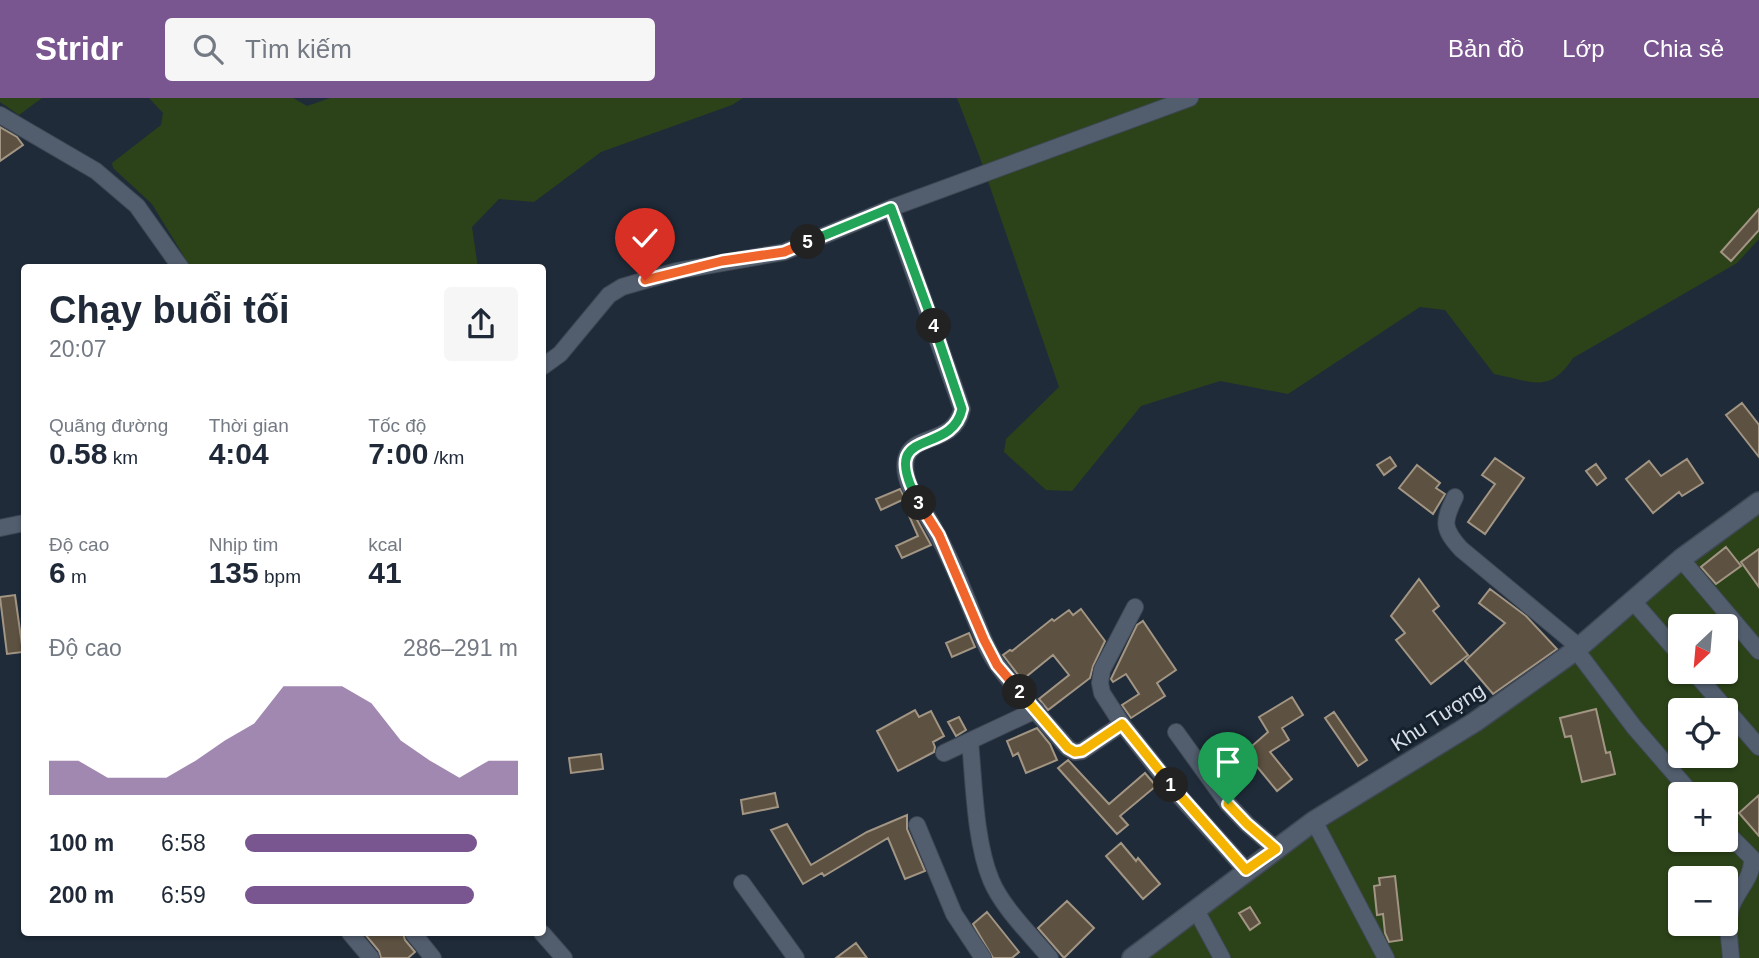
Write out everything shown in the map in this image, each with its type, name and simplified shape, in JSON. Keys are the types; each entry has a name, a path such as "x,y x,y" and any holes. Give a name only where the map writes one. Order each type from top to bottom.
{"street":[{"path":"546,365 560,354 609,295 622,287 688,268 784,252 891,208 1190,98"},
{"path":"0,115 96,171 137,205 178,264"},
{"path":"891,208 962,409 961,417 952,430 913,447 906,458 906,474 939,535 997,665 1068,748 1075,752 1082,751 1122,724"},
{"path":"1455,497 1446,516 1446,528 1450,537 1578,649 1634,727 1682,782"},
{"name":"Khu Tượng","path":"1132,958 1314,821 1475,722 1578,649 1681,559 1759,502"},
{"path":"0,528 21,524"},
{"path":"1681,559 1759,651"},
{"path":"1632,600 1668,641"},
{"path":"1135,607 1102,670 1102,693 1122,724 1174,790 1246,870"},
{"path":"1705,684 1759,747"},
{"path":"944,753 1036,710"},
{"path":"1176,732 1228,804 1276,849"},
{"path":"970,741 978,816 991,881 999,896 1049,958"},
{"path":"1314,821 1386,958"},
{"path":"917,825 954,914 983,958"},
{"path":"1731,958 1731,908 1753,867 1752,858 1738,844"},
{"path":"1749,878 1759,893"},
{"path":"742,883 796,958"},
{"path":"1196,910 1222,958"},
{"path":"353,936 371,958"},
{"path":"415,936 433,958"},
{"path":"545,936 564,958"}],"green space":[{"path":"0,98 42,98 19,115 0,102"},
{"path":"149,98 293,98 307,106 330,98 743,98 732,105 601,152 534,202 499,199 472,227 477,264 189,264 152,204 113,168 112,163 161,125 163,113"},
{"path":"957,98 1759,98 1759,239 1737,263 1573,358 1564,370 1547,381 1529,382 1494,374 1445,310 1420,307 1288,394 1220,381 1141,406 1072,491 1046,490 1004,452 1006,439 1059,387"},
{"path":"1759,511 1759,958 1145,958 1274,860 1515,705"}],"building":[{"path":"0,127 17,137 23,145 0,161"},
{"path":"1759,209 1759,230 1731,261 1721,252"},
{"path":"1742,403 1759,425 1759,457 1726,415"},
{"path":"1390,457 1396,466 1384,475 1377,465"},
{"path":"1495,458 1524,478 1485,534 1468,522 1495,484 1482,475"},
{"path":"1687,459 1703,483 1682,496 1679,492 1653,513 1626,479 1649,461 1661,476"},
{"path":"1596,464 1606,478 1597,485 1586,471"},
{"path":"1417,465 1440,483 1436,488 1445,494 1433,514 1399,488"},
{"path":"900,489 931,545 902,558 896,546 918,536 902,500 881,510 876,499"},
{"path":"1726,547 1741,566 1716,584 1701,567"},
{"path":"1759,549 1759,587 1741,562"},
{"path":"1419,579 1439,606 1433,611 1468,655 1431,684 1396,640 1405,633 1391,616"},
{"path":"1490,589 1526,616 1557,649 1493,694 1465,661 1505,623 1479,603"},
{"path":"15,595 21,652 7,654 0,597"},
{"path":"1081,609 1105,641 1090,678 1048,710 1039,699 1069,675 1053,655 1022,680 1003,655 1012,651 1052,619 1054,621 1069,610 1073,615"},
{"path":"1143,621 1176,670 1157,683 1165,696 1131,718 1122,705 1139,694 1126,674 1113,682 1111,679 1137,625"},
{"path":"969,633 975,647 952,657 946,643"},
{"path":"1292,697 1303,715 1282,728 1289,740 1270,752 1292,779 1277,791 1245,752 1268,732 1259,717"},
{"path":"1596,709 1606,753 1610,752 1615,774 1582,782 1571,736 1565,737 1560,718"},
{"path":"915,710 919,717 931,711 944,736 933,742 934,752 898,771 877,731"},
{"path":"1334,712 1367,760 1358,766 1325,718"},
{"path":"959,717 966,730 956,736 948,722"},
{"path":"1037,728 1050,744 1057,760 1026,773 1018,753 1013,756 1007,741"},
{"path":"601,754 603,769 571,773 569,758"},
{"path":"1068,760 1109,804 1145,773 1156,786 1120,816 1128,825 1117,834 1058,768"},
{"path":"775,793 778,807 743,814 741,800"},
{"path":"1759,795 1759,836 1739,813"},
{"path":"907,815 907,829 925,871 905,879 888,838 824,876 822,873 803,884 771,830 787,824 811,865 867,832"},
{"path":"1121,843 1160,884 1143,899 1106,856"},
{"path":"1395,876 1402,940 1389,942 1383,914 1377,915 1374,886 1380,885 1379,878"},
{"path":"1067,901 1094,928 1064,958 1038,928"},
{"path":"1250,907 1260,923 1250,930 1239,913"},
{"path":"987,912 1019,952 1012,958 993,958 973,924"},
{"path":"366,936 404,936 415,952 408,958 381,958 379,951"},
{"path":"856,943 867,958 836,958"}],"route":[{"path":"645,280 722,261 784,252 891,208 962,409 961,417 952,430 913,447 906,458 906,474 939,535 997,665 1068,748 1075,752 1082,751 1122,724 1174,790 1246,870 1276,849 1228,804"}]}
